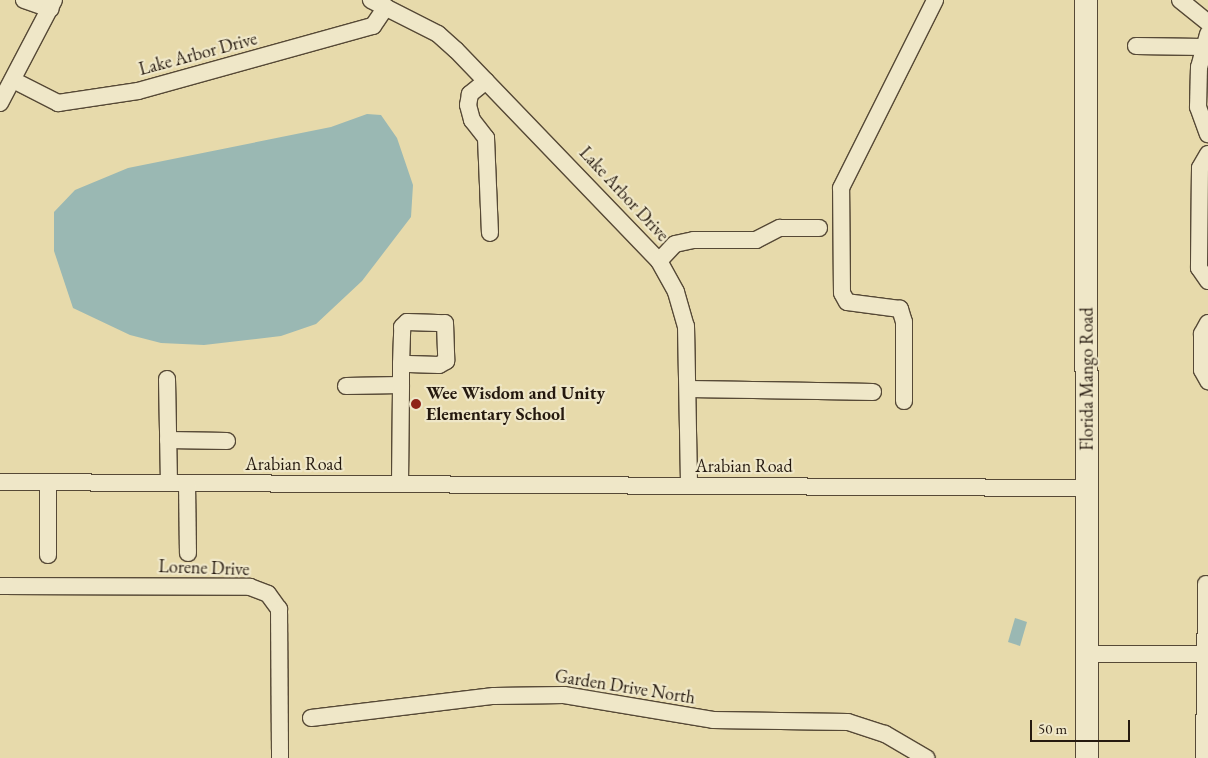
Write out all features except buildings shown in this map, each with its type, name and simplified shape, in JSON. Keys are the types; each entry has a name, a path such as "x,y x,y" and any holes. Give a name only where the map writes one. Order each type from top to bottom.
{"street":[{"path":"0,103 52,4 24,0"},
{"name":"Lake Arbor Drive","path":"371,0 438,34 486,81 659,261 676,292 685,321 689,389 689,486"},
{"path":"904,401 904,322 900,309 847,302 842,293 841,188 935,0"},
{"name":"Florida Mango Road","path":"1086,0 1087,758"},
{"path":"1180,0 1208,23"},
{"name":"Lake Arbor Drive","path":"13,80 58,103 138,91 373,26 386,7"},
{"path":"1136,46 1205,40 1203,101 1208,134"},
{"path":"486,81 470,94 468,105 472,120 486,138 490,233"},
{"path":"1208,154 1200,168 1199,268 1208,281"},
{"path":"659,261 675,244 756,240 780,228 819,228"},
{"path":"400,484 402,328 407,322 445,323 446,361 439,365 402,364"},
{"path":"1208,323 1202,334 1202,370 1208,381"},
{"path":"167,379 169,483"},
{"path":"346,386 401,385"},
{"path":"689,389 873,392"},
{"path":"168,440 226,441"},
{"name":"Arabian Road","path":"0,482 1087,488"},
{"path":"48,482 48,556"},
{"path":"187,483 188,553"},
{"path":"1204,758 1207,654 1206,584"},
{"name":"Lorene Drive","path":"0,586 250,587 268,594 279,609 280,758"},
{"path":"1087,654 1207,654"},
{"name":"Garden Drive North","path":"311,718 494,696 564,696 713,720 848,722 885,734 926,758"}],"water":[{"path":"367,114 381,115 397,138 413,185 411,217 362,281 316,324 281,336 204,345 161,343 130,335 73,308 54,251 54,212 75,190 128,168 331,127"},
{"path":"1015,618 1027,622 1020,646 1008,642"}],"place":[{"name":"Wee Wisdom and Unity Elementary School","path":"416,404"}]}
